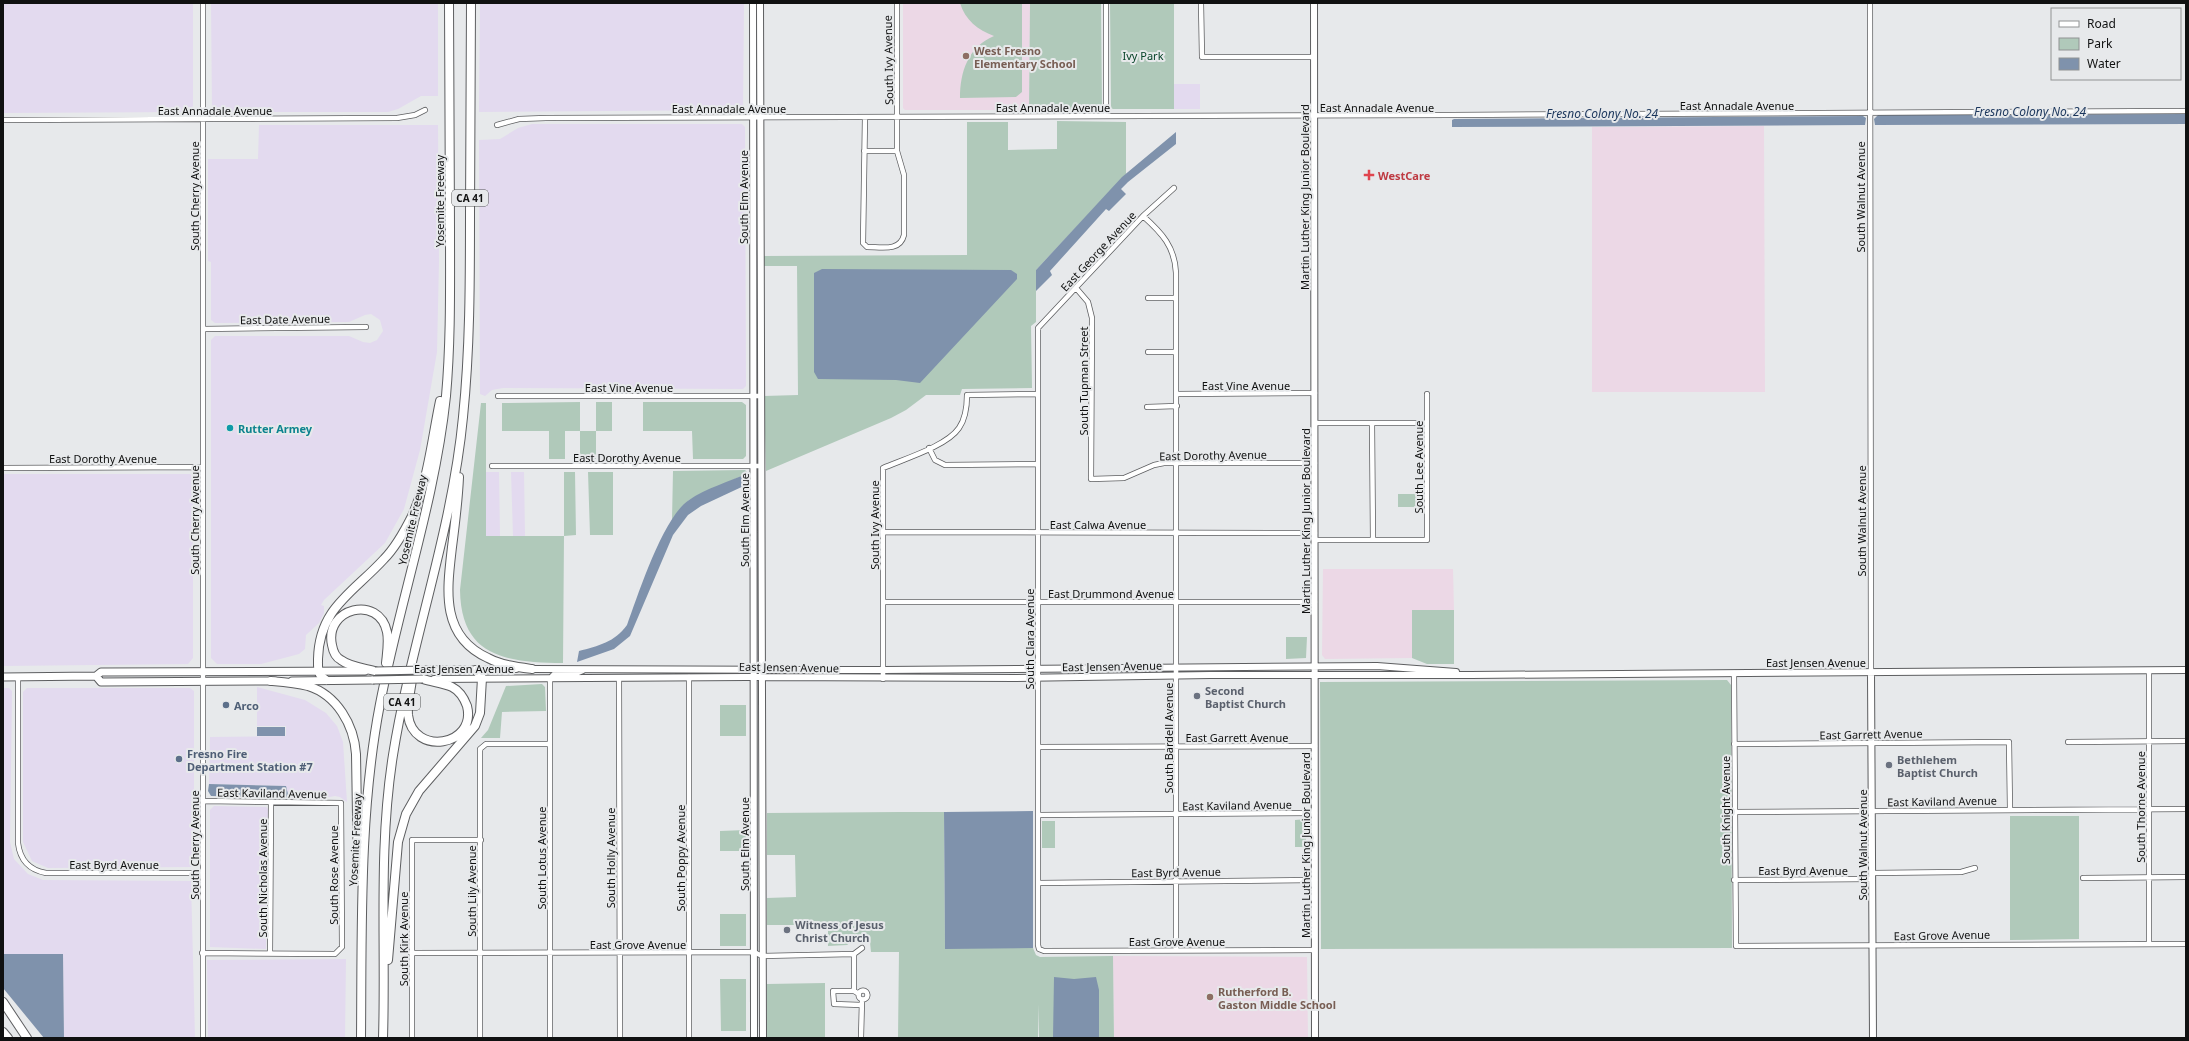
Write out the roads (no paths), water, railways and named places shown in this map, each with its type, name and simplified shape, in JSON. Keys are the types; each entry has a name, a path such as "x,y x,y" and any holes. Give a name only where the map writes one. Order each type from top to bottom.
{"highway":[{"name":"Yosemite Freeway","path":"361,1038 365,822 374,742 384,689 432,489 440,439 448,367 450,314 450,3"},
{"name":"CA 41","path":"383,1038 383,883 387,803 401,708 446,523 461,438 470,333 471,3"},
{"path":"326,680 318,671 320,635 329,615 388,555 399,540 412,515 424,476 448,367"},
{"path":"461,438 458,497 447,590 451,617 460,634 481,655 501,663 532,669"},
{"path":"376,671 347,664 338,659 333,651 331,637 333,627 340,617 349,610 361,609 371,611 380,618 386,628 387,643 384,689"},
{"path":"417,638 408,707 410,722 420,736 431,742 443,742 452,739 461,732 466,723 467,710 464,698 460,692 449,686 423,679"},
{"path":"384,1017 395,875 401,827 419,792 475,726 480,713 482,678 476,670"},
{"path":"271,681 303,685 323,693 346,717 353,735 356,754 358,928 361,984"},
{"path":"3,1002 28,1038"},
{"path":"3,1007 28,1038"},
{"path":"3,1032 8,1038"}],"main road":[{"name":"South Elm Avenue","path":"753,3 752,396 754,466 754,1038"},
{"name":"South Elm Avenue","path":"760,3 763,1038"},
{"name":"Martin Luther King Junior Boulevard","path":"1314,3 1315,1038"},
{"name":"East Jensen Avenue","path":"3,677 96,676 101,672 203,671 532,669 884,670 1315,666 1397,666 1483,674"},
{"path":"550,679 555,674 576,673 584,669"},
{"path":"619,678 626,674 644,674 652,669"},
{"name":"East Jensen Avenue","path":"96,676 101,682 482,678 550,679 762,677 884,679 2186,670"},
{"name":"South Walnut Avenue","path":"1871,673 1873,1038"}],"street":[{"name":"South Cherry Avenue","path":"203,3 203,1038"},
{"name":"South Ivy Avenue","path":"864,151 864,243 867,246 874,247 896,247 901,243 904,235 905,178 898,151 897,3"},
{"path":"1106,3 1106,116"},
{"path":"1202,3 1202,57 1314,57"},
{"name":"South Walnut Avenue","path":"1870,3 1871,673"},
{"name":"East Annadale Avenue","path":"3,120 397,118 425,110"},
{"name":"East Annadale Avenue","path":"497,125 527,118 1314,116 2186,111"},
{"path":"865,117 864,151 898,151"},
{"name":"East George Avenue","path":"1038,328 1143,216 1174,188"},
{"name":"South Bardell Avenue","path":"1143,216 1157,229 1170,246 1176,263 1176,950"},
{"name":"South Tupman Street","path":"1076,288 1088,302 1092,318 1091,479"},
{"path":"1148,298 1176,298"},
{"name":"East Date Avenue","path":"203,329 366,328"},
{"name":"South Clara Avenue","path":"1038,328 1037,678 1039,747 1039,949"},
{"path":"1148,352 1176,352"},
{"name":"East Vine Avenue","path":"1177,394 1315,393"},
{"name":"South Ivy Avenue","path":"884,679 882,532 883,468 950,437 960,427 966,410 967,395 1038,394"},
{"name":"South Lee Avenue","path":"1427,394 1427,540"},
{"name":"East Vine Avenue","path":"498,396 760,396"},
{"path":"1147,407 1177,406"},
{"path":"1315,423 1427,423"},
{"path":"1372,423 1372,540"},
{"path":"929,448 935,460 945,465 1037,464"},
{"name":"East Dorothy Avenue","path":"1091,479 1124,478 1154,465 1177,463 1315,463"},
{"name":"East Dorothy Avenue","path":"492,466 761,466"},
{"name":"East Dorothy Avenue","path":"3,468 203,467"},
{"name":"East Calwa Avenue","path":"882,532 1038,534 1177,533 1315,536 1372,540 1427,540"},
{"name":"East Drummond Avenue","path":"884,602 1315,602"},
{"name":"South Thorne Avenue","path":"2149,944 2150,671"},
{"name":"South Knight Avenue","path":"1734,673 1734,880 1736,946"},
{"name":"East Byrd Avenue","path":"18,677 18,843 20,856 28,865 35,870 46,873 203,873"},
{"name":"South Holly Avenue","path":"619,678 620,1038"},
{"name":"South Poppy Avenue","path":"689,678 689,1038"},
{"name":"South Lotus Avenue","path":"550,679 550,1038"},
{"path":"2068,742 2186,741"},
{"name":"East Garrett Avenue","path":"1734,744 2009,742 2010,809"},
{"name":"South Lily Avenue","path":"480,1038 480,753 482,746 550,744"},
{"name":"East Garrett Avenue","path":"1039,747 1315,746"},
{"name":"East Kaviland Avenue","path":"203,801 342,803"},
{"name":"South Nicholas Avenue","path":"270,953 271,803"},
{"name":"South Rose Avenue","path":"270,953 335,954 342,947 342,803"},
{"name":"East Kaviland Avenue","path":"1734,812 2186,809"},
{"name":"East Kaviland Avenue","path":"1038,815 1315,813"},
{"name":"South Kirk Avenue","path":"412,1038 412,840 481,840"},
{"name":"East Byrd Avenue","path":"1734,880 1961,872 1975,868"},
{"path":"2083,878 2186,877"},
{"name":"East Byrd Avenue","path":"1038,883 1315,880"},
{"name":"East Grove Avenue","path":"1736,946 2186,944"},
{"path":"854,991 854,954 862,948"},
{"name":"East Grove Avenue","path":"1039,949 1315,950"},
{"name":"East Grove Avenue","path":"411,953 754,952 762,956 854,954"},
{"path":"202,953 270,953"},
{"path":"859,994 863,991 867,993 867,998 861,1002 834,1004 833,991 854,991 859,994 861,1002 861,1038"}],"water":[{"path":"2186,114 2186,124 1875,125 1874,119 1878,115"},
{"path":"1863,116 1866,118 1865,125 1452,127 1452,120 1454,119"},
{"path":"1176,132 1176,144 1121,189 1126,194 1109,211 1106,209 1050,271 1052,275 1036,291 1036,270 1122,177"},
{"path":"822,269 1011,270 1017,274 1017,279 920,383 896,380 818,379 814,372 814,273"},
{"path":"748,473 748,484 701,506 688,515 673,535 630,636 614,649 577,662 579,651 612,639 617,636 627,625 652,558 670,522 679,509 689,500 703,492"},
{"path":"257,727 285,727 285,736 257,736"},
{"path":"209,784 286,786 289,798 211,796 208,791"},
{"path":"1033,811 1033,948 945,949 944,812"},
{"path":"3,954 63,954 64,1038 44,1038 3,988"},
{"path":"1054,977 1074,979 1096,977 1099,990 1099,1038 1053,1038"}],"place":[{"name":"West Fresno Elementary School","path":"966,56"},
{"name":"WestCare","path":"1369,175"},
{"name":"Rutter Armey","path":"230,428"},
{"name":"Second Baptist Church","path":"1197,696"},
{"name":"Arco","path":"226,705"},
{"name":"Fresno Fire Department Station #7","path":"179,759"},
{"name":"Bethlehem Baptist Church","path":"1889,765"},
{"name":"Witness of Jesus Christ Church","path":"787,930"},
{"name":"Rutherford B. Gaston Middle School","path":"1210,997"}],"park label":[{"name":"Ivy Park","path":"1143,55"}],"water label":[{"name":"Fresno Colony No. 24","path":"2030,111"},
{"name":"Fresno Colony No. 24","path":"1602,113"}]}
